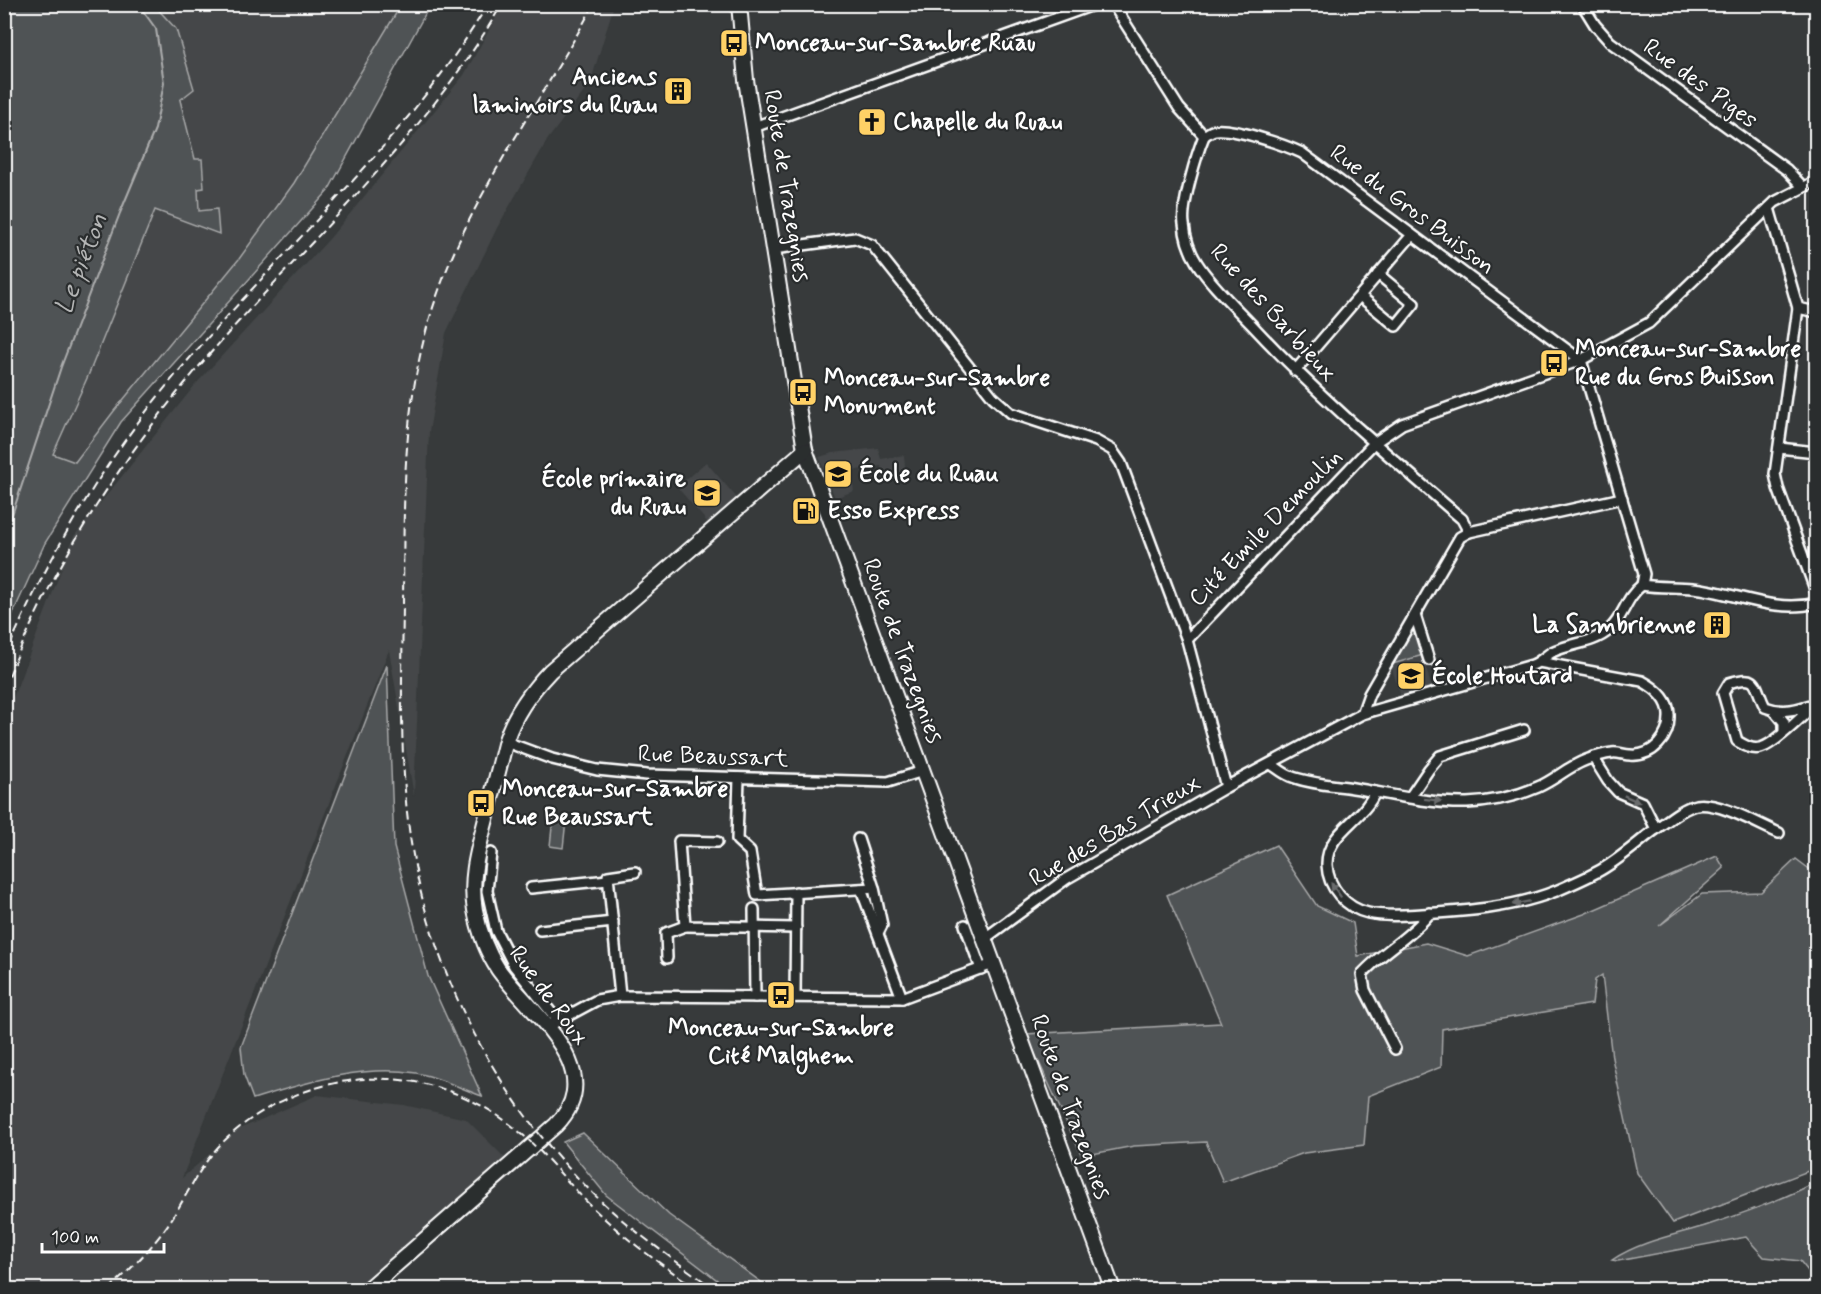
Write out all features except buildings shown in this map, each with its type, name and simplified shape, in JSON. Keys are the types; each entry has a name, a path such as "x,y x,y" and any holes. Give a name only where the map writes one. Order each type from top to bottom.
{"main road":[{"name":"Route de Trazegnies","path":"739,4 746,76 805,450 984,939 987,967 1113,1290"},
{"name":"Rue de Roux","path":"367,1290 521,1156 565,1114 573,1094 573,1071 553,1024 495,964 483,939 475,907 473,886 475,863 506,742 519,712 550,671 805,450"}],"street":[{"path":"754,127 1096,4"},
{"path":"1113,4 1179,108 1204,136"},
{"name":"Rue des Piges","path":"1582,4 1595,25 1610,42 1787,170 1803,188"},
{"name":"Rue du Gros Buisson","path":"1204,136 1214,130 1225,130 1282,144 1302,153 1581,360"},
{"name":"Rue des Barbieux","path":"1204,136 1183,207 1183,224 1196,261 1295,371 1462,519 1469,531"},
{"name":"Cité Emile Demoulin","path":"1187,640 1374,443 1402,424 1581,360 1648,323 1769,207 1816,181"},
{"path":"1769,207 1798,308 1775,474 1816,592"},
{"path":"1295,371 1412,235"},
{"path":"773,249 855,238 872,245 993,397 1011,413 1096,441 1112,450 1121,463 1187,640 1226,787"},
{"path":"1360,296 1396,326 1414,304 1378,274"},
{"path":"1798,308 1816,312"},
{"path":"1539,662 1552,652 1598,637 1609,630 1616,622 1629,596 1642,585 1644,574 1581,360"},
{"path":"1779,448 1816,452"},
{"path":"1362,714 1369,694 1460,537 1469,531 1622,498"},
{"path":"1642,585 1693,588 1785,607 1816,603"},
{"path":"1415,615 1429,660"},
{"path":"1271,764 1290,776 1375,792 1467,803 1505,797 1539,786 1570,766 1593,757 1614,752 1631,756 1644,754 1656,747 1663,739 1670,712 1656,689 1642,681 1539,662"},
{"name":"Rue des Bas Trieux","path":"984,939 1066,879 1226,787 1362,714 1539,662"},
{"path":"1741,679 1751,681 1758,686 1765,707 1774,710 1796,710 1816,703 1772,742 1760,748 1748,747 1737,741 1723,693 1729,683 1741,679"},
{"path":"1774,710 1784,722 1784,731"},
{"path":"1410,797 1440,756 1524,730"},
{"name":"Rue Beaussart","path":"506,742 552,759 597,770 647,775 888,782 923,771"},
{"path":"1593,757 1618,792 1642,803 1656,828"},
{"path":"739,778 737,840 750,852 757,895 874,888"},
{"path":"1375,792 1370,803 1332,842 1328,854 1329,879 1337,894 1352,907 1367,913 1385,915 1473,911 1527,902 1599,871 1656,828 1695,805 1713,805 1779,833"},
{"path":"858,838 874,888 882,925 878,933"},
{"path":"685,926 679,841 717,842"},
{"name":"Rue de Roux","path":"491,853 488,891 496,931 514,966 553,1024"},
{"path":"620,996 608,876 635,872"},
{"path":"531,888 608,880"},
{"path":"861,889 902,998"},
{"path":"795,997 796,892"},
{"path":"754,909 755,997"},
{"path":"1395,1049 1365,990 1362,974 1374,961 1419,926 1430,913"},
{"path":"540,930 613,922"},
{"path":"553,1024 597,1000 620,996 902,998 987,967 965,925"},
{"path":"667,958 666,933 685,926 796,928"}],"shaded area":[{"path":"5,4 154,5 176,29 194,89 180,100 195,159 202,159 204,188 198,189 199,211 217,209 219,234 155,210 88,376 53,454 75,462 239,259 294,183 401,5 430,5 328,191 121,422 45,543 5,631"},
{"path":"154,5 401,5 294,183 239,259 112,413 75,462 53,455 155,209 199,211 198,189 204,188 202,159 195,159 179,99 194,89 176,29"},
{"path":"503,5 614,5 590,84 548,139 497,228 446,333 429,432 414,796 389,650 182,1178 237,1130 317,1095 404,1105 466,1119 506,1159 354,1289 5,1289 5,719 74,536 195,385 330,238 464,75"},
{"name":"École du Ruau","path":"878,448 881,459 904,455 906,476 884,480 881,466 851,471 854,491 835,498 819,457 833,453"},
{"name":"École primaire du Ruau","path":"706,462 737,498 708,523 677,487"},
{"path":"1415,625 1423,655 1393,664"},
{"name":"École Houtard","path":"1423,655 1432,690 1402,700 1391,666"},
{"path":"387,665 394,847 428,976 482,1096 416,1073 375,1071 334,1077 253,1099 244,1075 241,1047"},
{"path":"553,818 566,820 563,848 550,846"},
{"path":"1276,845 1317,906 1353,923 1358,956 1426,943 1468,956 1584,914 1717,856 1724,868 1659,926 1702,894 1761,892 1796,859 1816,874 1816,1168 1673,1223 1637,1173 1612,1058 1602,975 1595,980 1592,1004 1442,1029 1441,1067 1368,1096 1364,1145 1304,1153 1223,1182 1206,1142 1134,1146 1082,1156 1026,1034 1221,1023 1167,895"},
{"path":"583,1133 669,1215 768,1287 775,1289 729,1289 606,1195 563,1142"},
{"path":"514,1169 516,1171 380,1289 375,1290"},
{"path":"1816,1182 1816,1281 1800,1261 1764,1257 1746,1237 1618,1261 1612,1260 1646,1243 1749,1211"}],"waterway":[{"name":"Le piéton","path":"4,539 61,367 155,129 164,83 156,29 138,4"}],"railway":[{"path":"4,659 39,583 80,509 102,473 151,405 217,327 381,149 455,55 488,4"},
{"path":"4,689 60,567 107,490 158,417 226,335 393,153 469,56 502,4"},
{"path":"594,4 471,216 439,290 417,368 407,446 404,525 402,724 407,814 421,894 435,943 476,1038 502,1082 532,1125 601,1201 642,1236 716,1290"},
{"path":"108,1290 156,1241 207,1161 234,1132 262,1112 292,1096 341,1082 366,1079 414,1082 438,1088 483,1106 523,1135 586,1201 620,1232 700,1290"}],"place":[{"name":"Monceau-sur-Sambre Ruau","path":"734,43"},
{"name":"Anciens laminoirs du Ruau","path":"678,91"},
{"name":"Chapelle du Ruau","path":"872,122"},
{"name":"Monceau-sur-Sambre Rue du Gros Buisson","path":"1554,363"},
{"name":"Monceau-sur-Sambre Monument","path":"803,392"},
{"name":"École du Ruau","path":"838,474"},
{"name":"École primaire du Ruau","path":"707,493"},
{"name":"Esso Express","path":"806,511"},
{"name":"La Sambrienne","path":"1717,625"},
{"name":"École Houtard","path":"1411,676"},
{"name":"Monceau-sur-Sambre Rue Beaussart","path":"481,803"},
{"name":"Monceau-sur-Sambre Cité Malghem","path":"781,995"}]}
